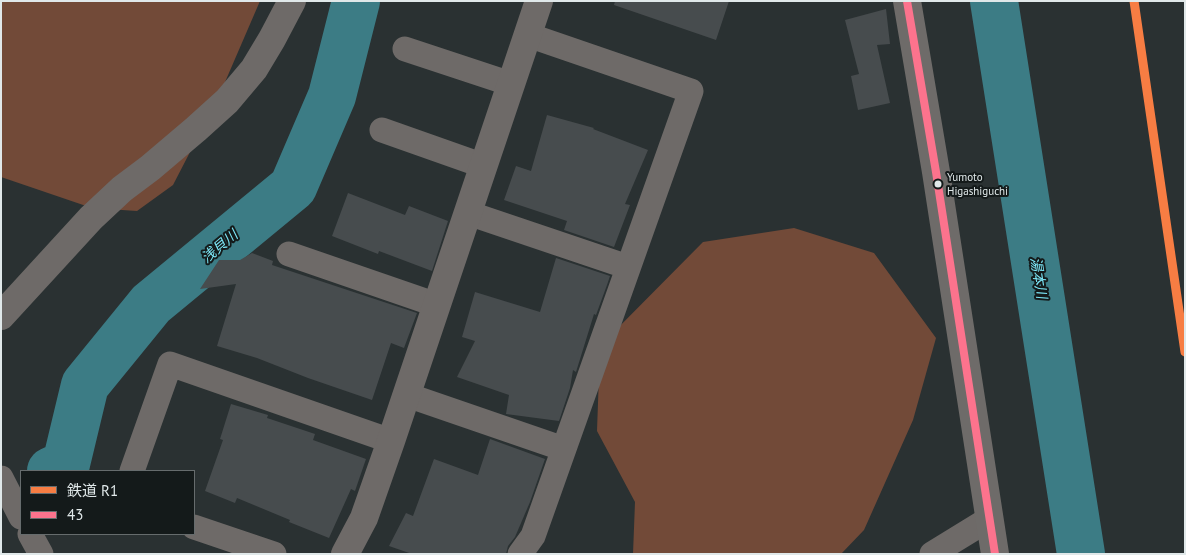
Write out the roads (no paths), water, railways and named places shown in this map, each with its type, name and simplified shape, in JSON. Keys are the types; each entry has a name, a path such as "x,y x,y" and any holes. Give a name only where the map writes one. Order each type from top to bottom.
{"main road":[{"path":"908,1 995,554"}],"street":[{"path":"1,316 91,218 122,189 150,168 227,101 254,69 292,1"},
{"path":"345,554 364,518 392,441 539,1"},
{"path":"520,554 533,536 691,91 528,35"},
{"path":"405,49 511,84"},
{"path":"382,130 484,166"},
{"path":"468,213 628,267"},
{"path":"289,254 437,305"},
{"path":"132,470 170,364 392,441"},
{"path":"407,395 564,449"},
{"path":"1,478 19,512"},
{"path":"938,552 989,519"},
{"path":"195,527 274,554"},
{"path":"31,535 41,554"}],"waterway":[{"name":"浅貝川","path":"53,470 66,464 85,385 151,304 293,187 332,96 356,1"},
{"name":"湯本川","path":"994,1 1081,554"}],"rail line":[{"name":"R1","path":"1134,1 1185,352"}],"place":[{"name":"Yumoto Higashiguchi","path":"938,184"}]}
